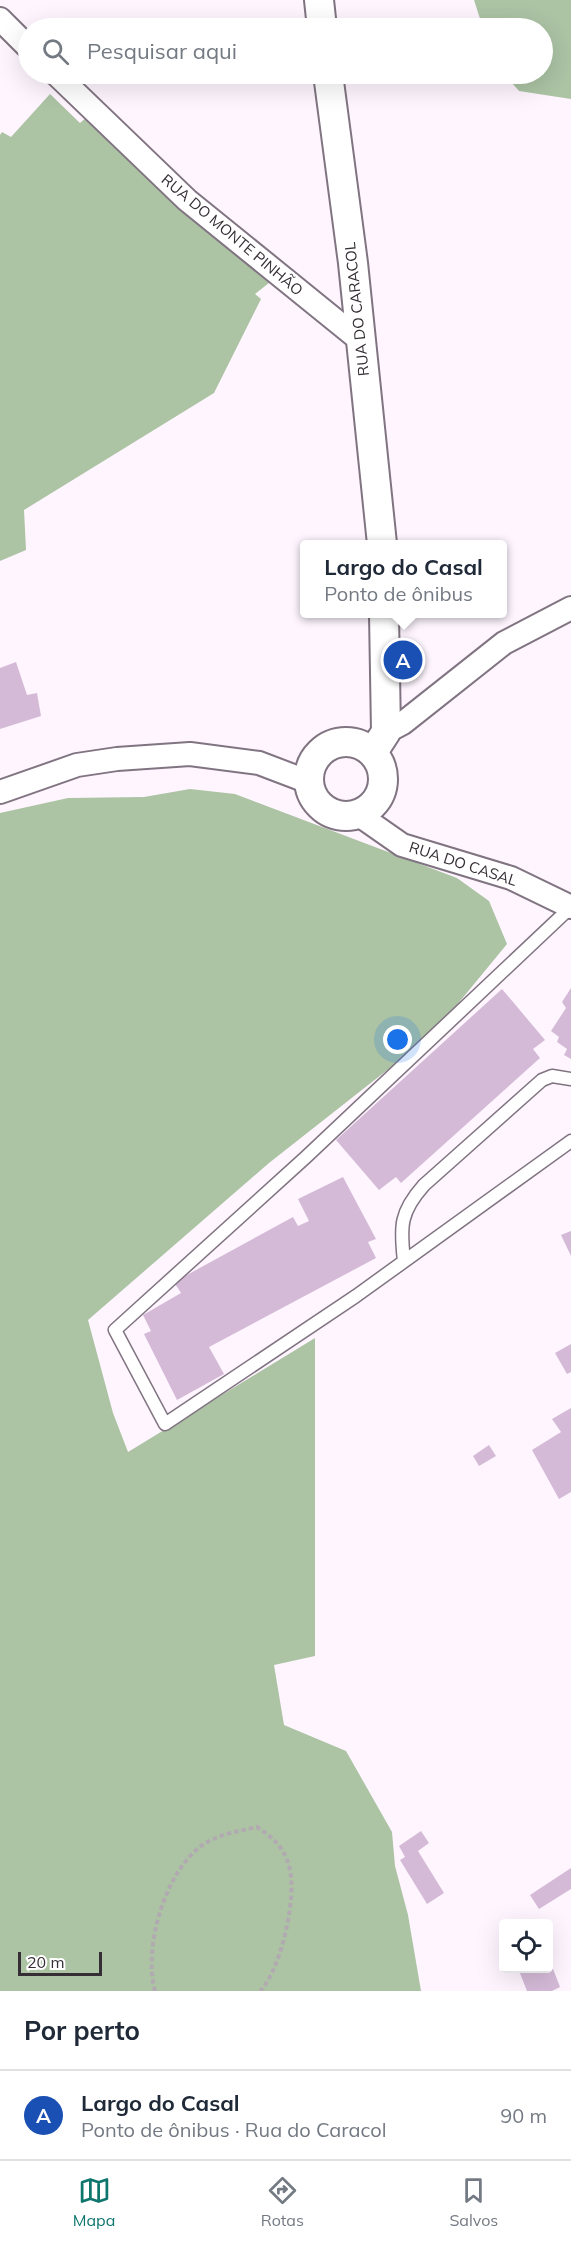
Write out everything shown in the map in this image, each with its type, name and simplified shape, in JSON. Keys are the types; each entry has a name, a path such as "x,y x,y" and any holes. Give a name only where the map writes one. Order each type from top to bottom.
{"street":[{"path":"319,0 321,18"},
{"path":"0,19 18,37"},
{"name":"RUA DO MONTE PINHÃO","path":"66,84 186,200 361,341"},
{"name":"RUA DO CARACOL","path":"329,84 361,341 382,540"},
{"path":"384,618 380,742 380,761 384,777 382,791 375,804 359,815 346,816 325,810 314,798 309,782 313,761 321,751 334,743 348,741 364,745 380,742 504,643 571,608"},
{"path":"0,792 77,765 190,754 259,763 309,782"},
{"name":"RUA DO CASAL","path":"359,815 402,844 511,878 571,907"}],"lane":[{"path":"571,907 306,1157 115,1330 165,1424 404,1261 571,1141"},
{"path":"404,1261 400,1232 403,1216 410,1201 424,1185 542,1080 552,1076 571,1079"}],"path":[{"path":"155,1991 151,1954 162,1908 175,1880 187,1861 203,1845 236,1831 257,1827 275,1840 290,1867 290,1906 277,1963 260,1991"}],"green space":[{"path":"474,0 571,0 571,99 519,91 513,84 553,84 553,18 480,18"},
{"path":"50,94 80,123 94,111 279,275 255,294 261,299 214,393 24,510 26,550 0,561 0,135 2,132 11,137"},
{"path":"190,789 235,794 457,878 489,901 507,944 433,1034 269,1163 88,1320 113,1413 128,1452 315,1338 315,1656 274,1665 284,1725 346,1751 392,1832 395,1866 408,1915 421,1991 0,1991 0,813 68,798 144,797"}],"building":[{"path":"16,662 27,695 37,693 41,716 0,729 0,668"},
{"path":"571,988 571,1059 564,1055 567,1049 557,1042 559,1037 551,1031 566,1008 562,1002"},
{"path":"502,989 545,1040 533,1049 540,1058 401,1183 396,1177 379,1190 336,1140"},
{"path":"343,1177 376,1239 368,1242 376,1258 209,1347 224,1374 177,1400 144,1334 151,1331 143,1315 181,1293 174,1282 293,1217 298,1226 309,1221 298,1199"},
{"path":"571,1231 571,1256 561,1235"},
{"path":"571,1344 571,1372 567,1374 555,1353"},
{"path":"571,1408 571,1492 559,1499 532,1450 561,1432 552,1419"},
{"path":"489,1445 496,1456 479,1466 473,1456"},
{"path":"421,1831 429,1843 418,1851 444,1893 427,1904 400,1860 405,1857 399,1846"},
{"path":"571,1868 571,1889 539,1909 530,1895"},
{"path":"553,1969 560,1987 552,1991 527,1991 520,1973 553,1973"}],"place":[{"name":"Largo do Casal","path":"403,660"}]}
